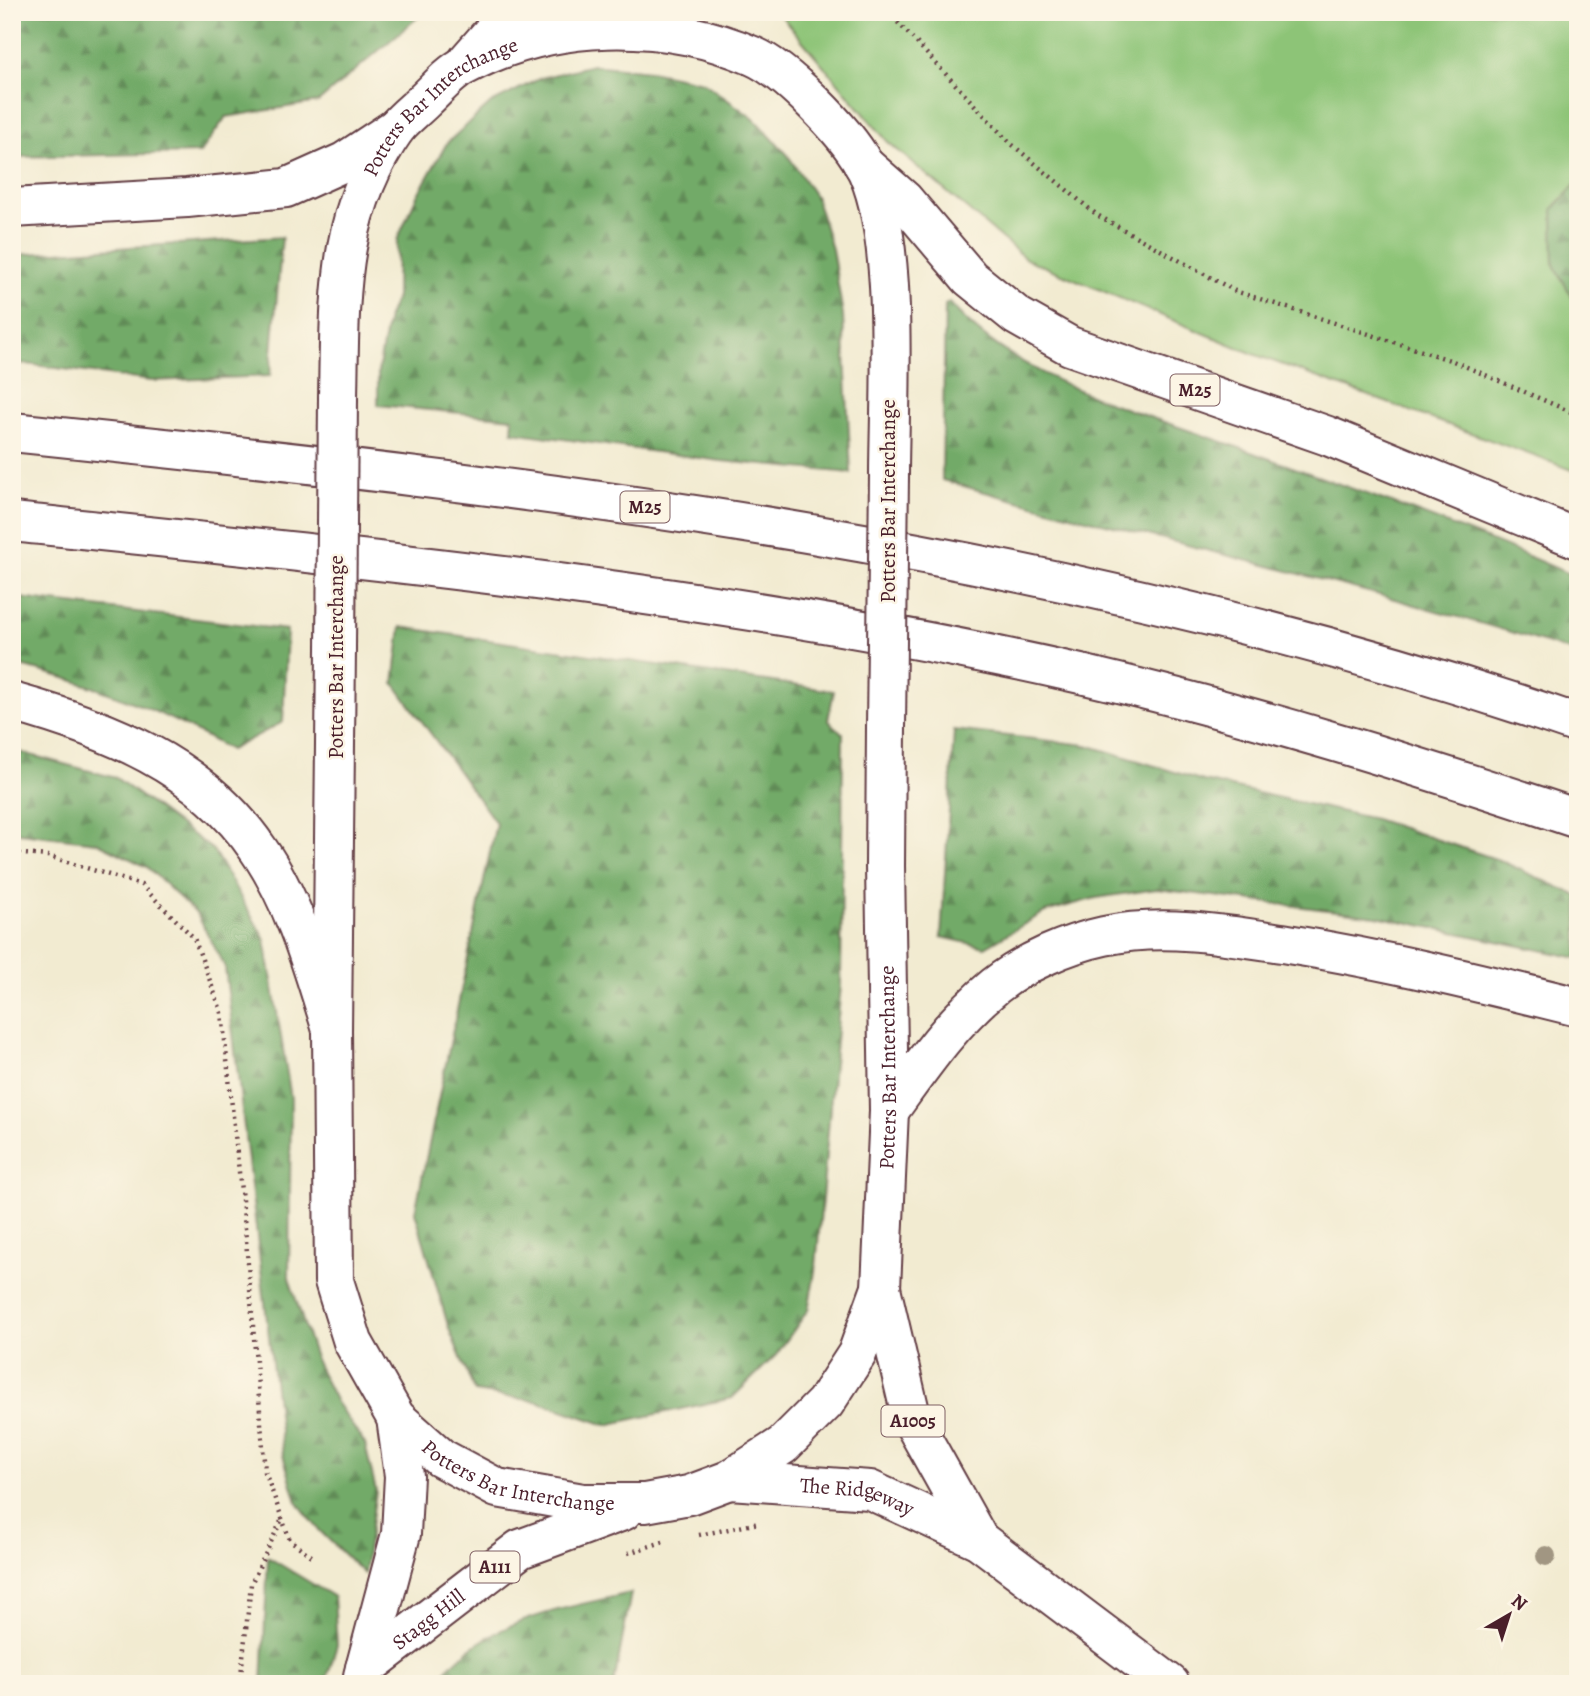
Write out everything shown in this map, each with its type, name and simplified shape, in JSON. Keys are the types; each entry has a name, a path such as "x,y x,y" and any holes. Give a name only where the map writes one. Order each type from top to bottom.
{"main road":[{"path":"461,66 510,12"},
{"path":"716,12 755,57"},
{"name":"Potters Bar Interchange","path":"605,27 677,33 755,57 801,90 835,125 863,164 883,223 889,313 885,866 889,1111 881,1288 857,1354 825,1403 783,1445 729,1480 689,1495 645,1503 583,1503 497,1488 441,1458 396,1418 353,1342 334,1281 332,1030 341,278 348,232 365,186 397,127 461,66 532,39 605,27"},
{"path":"12,208 187,198 286,188 344,162 397,127"},
{"name":"M25","path":"863,164 904,200 970,278 1017,316 1070,346 1328,436 1578,539"},
{"name":"M25","path":"12,432 576,496 773,526 973,561 1269,628 1405,668 1578,724"},
{"path":"12,522 250,546 627,593 955,648 1085,675 1292,728 1578,819"},
{"path":"12,702 98,729 132,743 180,773 237,822 259,849 281,890 309,958 332,1030"},
{"path":"889,1111 939,1043 996,985 1065,948 1105,936 1158,930 1253,939 1413,967 1578,1007"},
{"name":"The Ridgeway","path":"881,1288 912,1420 979,1540"},
{"name":"Stagg Hill","path":"363,1676 401,1534 404,1476 396,1418"},
{"name":"The Ridgeway","path":"729,1480 870,1490 979,1540 1170,1684"},
{"name":"Stagg Hill","path":"363,1676 520,1549 645,1503"}],"path":[{"path":"888,12 1009,142 1097,215 1235,291 1453,361 1578,415"},
{"path":"12,852 48,856 141,885 194,937 222,1013 245,1228 265,1472 290,1540 314,1558"},
{"path":"240,1684 251,1584 282,1519"},
{"path":"686,1537 773,1522"},
{"path":"627,1554 674,1540"}],"green space":[{"path":"12,12 424,12 318,102 226,117 200,153 12,157"},
{"path":"778,12 1578,12 1578,182 1553,209 1554,265 1578,307 1578,472 1256,355 1026,259 888,142"},
{"path":"592,65 650,71 703,82 754,119 787,154 815,196 832,249 843,315 851,473 721,461 512,432 513,418 378,405 378,372 388,317 396,297 397,240 417,196 447,143 491,103 541,78"},
{"path":"1578,182 1578,307 1554,265 1553,209"},
{"path":"282,237 270,376 151,381 12,362 12,255"},
{"path":"949,302 977,330 1009,354 1084,392 1495,542 1578,578 1578,654 1394,599 942,480 945,305"},
{"path":"12,597 287,630 283,722 230,750 178,722 125,699 70,679 12,664"},
{"path":"401,627 834,691 828,720 843,734 841,985 816,1266 808,1310 776,1355 732,1398 606,1425 536,1401 475,1392 449,1329 415,1212 496,823 394,683"},
{"path":"954,730 1087,745 1204,781 1375,819 1499,860 1578,896 1578,958 1376,916 1157,889 1096,898 1045,912 985,947 941,937"},
{"path":"12,750 116,778 213,850 265,939 291,1098 289,1278 317,1364 336,1402 365,1444 376,1491 364,1574 320,1531 297,1502 283,1455 225,967 197,914 147,867 96,842 12,832"},
{"path":"268,1557 334,1597 337,1645 325,1684 262,1684"},
{"path":"631,1593 614,1684 435,1684 453,1663 475,1645 498,1632 550,1612"}]}
